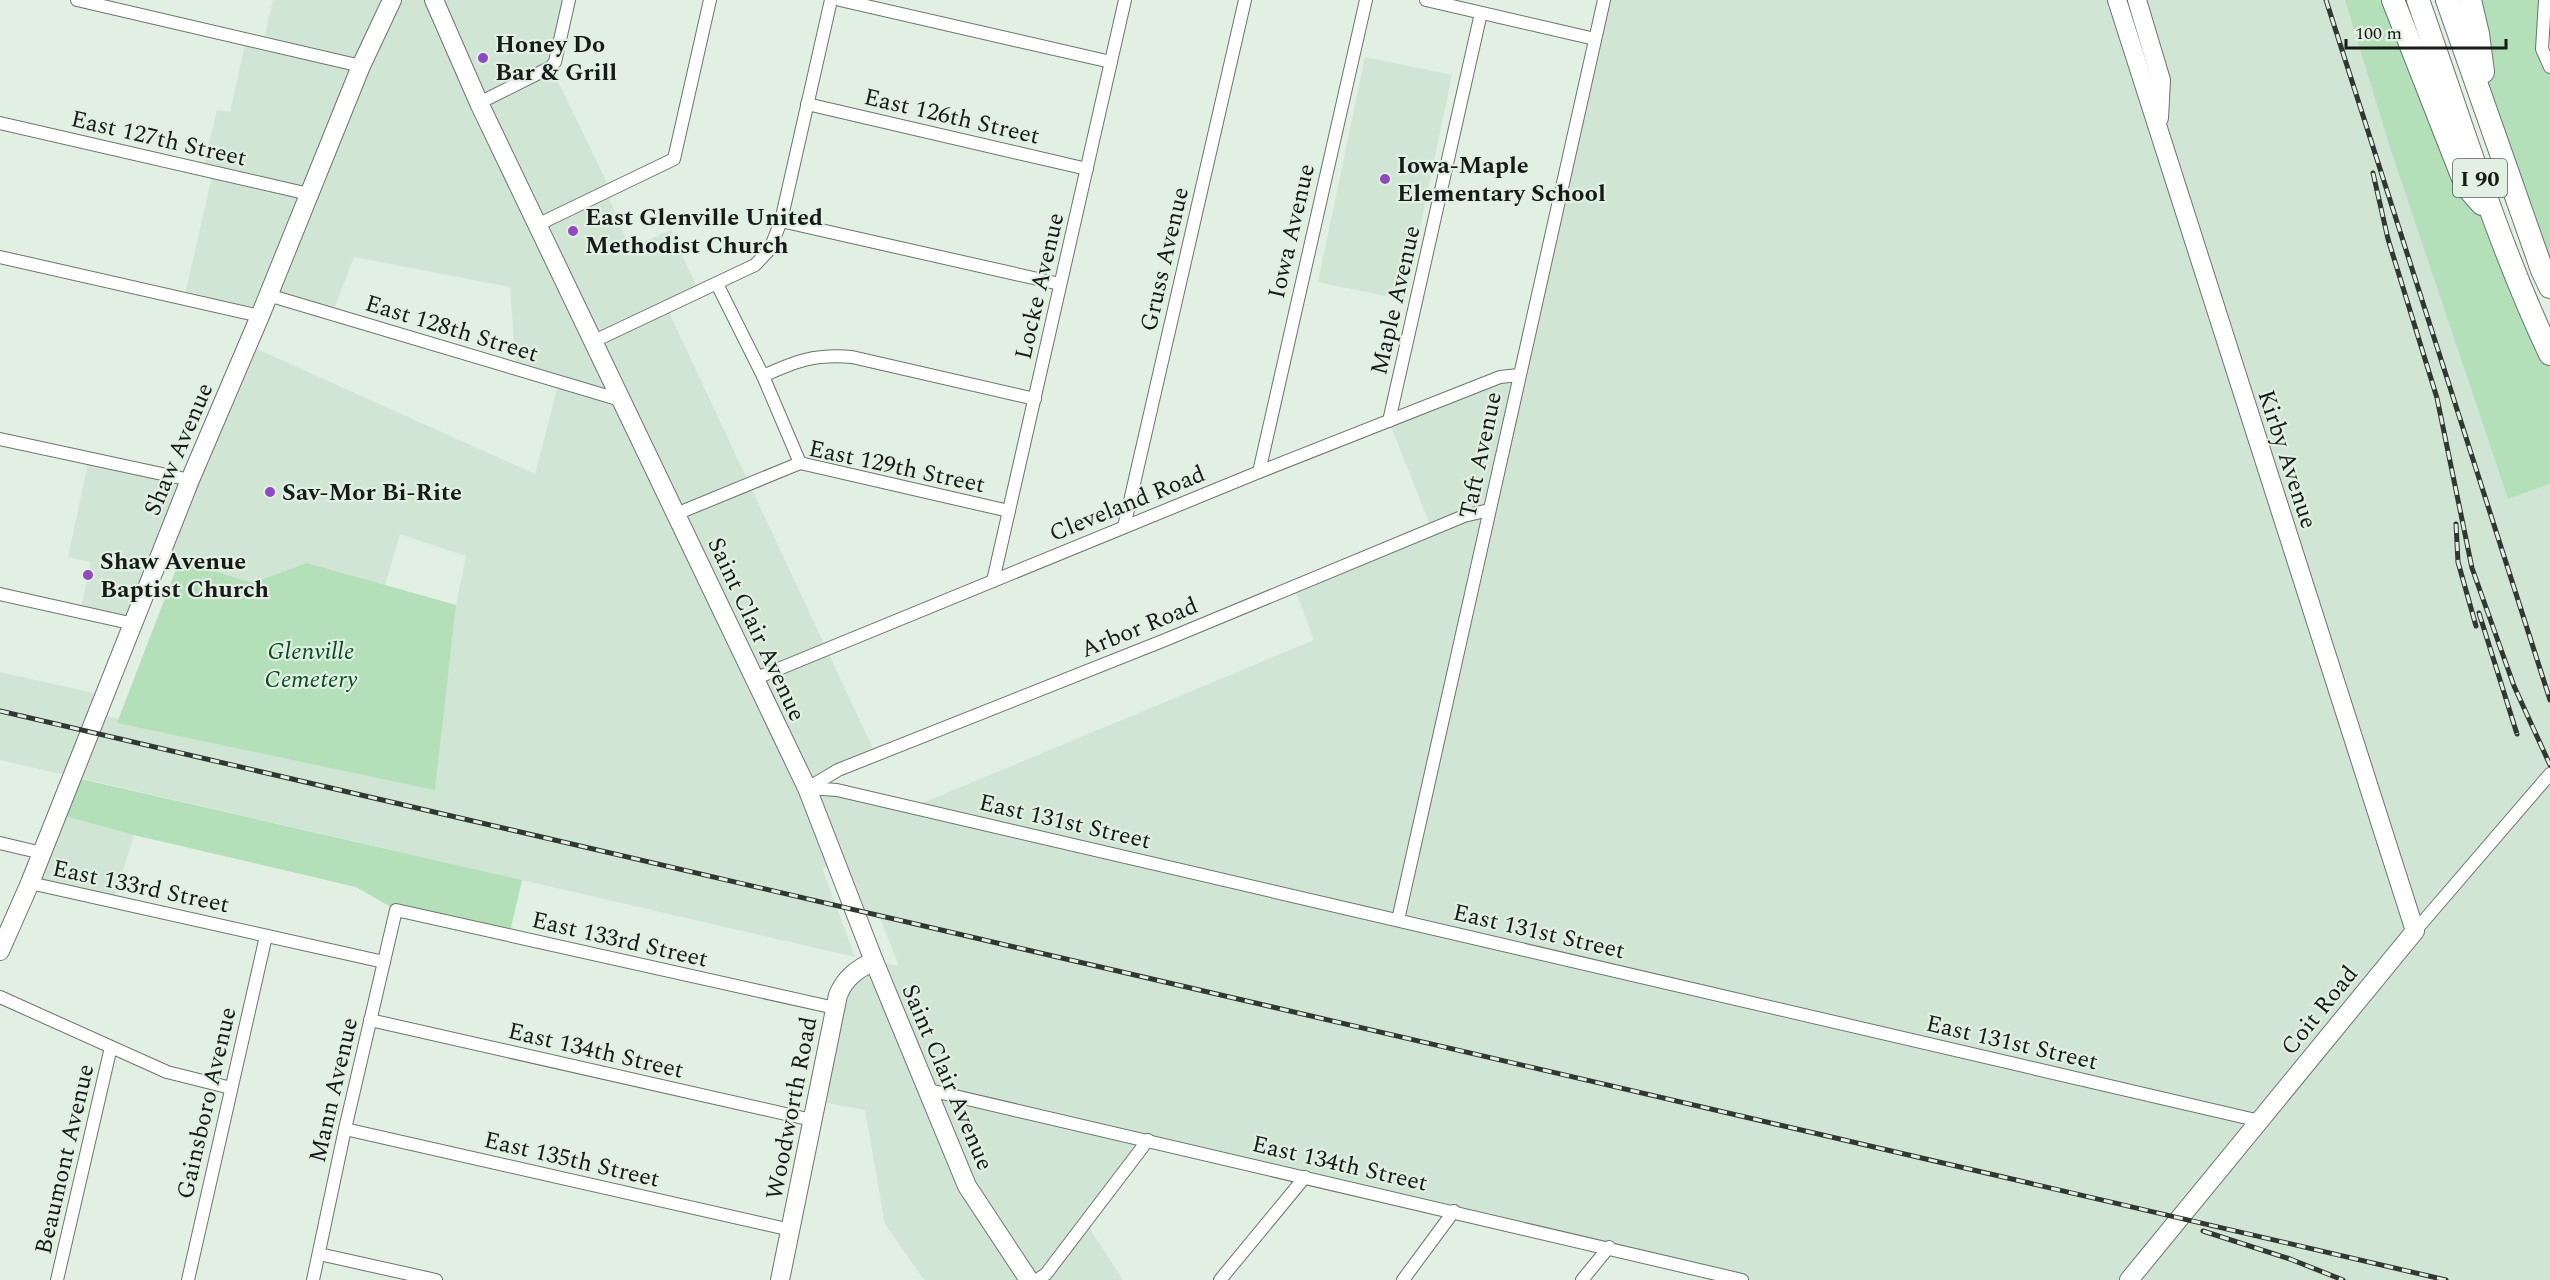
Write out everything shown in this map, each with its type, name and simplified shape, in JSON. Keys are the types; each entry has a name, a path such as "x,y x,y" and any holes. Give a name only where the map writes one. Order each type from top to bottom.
{"highway":[{"path":"2393,0 2466,186 2494,218"},
{"name":"I 90","path":"2418,0 2494,218 2532,316 2550,354"},
{"name":"I 90","path":"2447,0 2550,287"},
{"path":"2469,0 2478,34 2488,116"}],"street":[{"path":"77,0 361,66"},
{"name":"Shaw Avenue","path":"0,951 30,883 190,480 261,316 361,66 392,0"},
{"name":"Saint Clair Avenue","path":"434,0 479,103 592,342 624,401 807,788 874,961 967,1186 1029,1280"},
{"path":"479,103 551,67 555,62 569,0"},
{"path":"537,225 674,159 710,0"},
{"path":"592,342 755,265 770,249 781,221 831,0"},
{"path":"840,0 1111,62"},
{"name":"Locke Avenue","path":"993,580 1125,0"},
{"name":"Gruss Avenue","path":"1124,527 1245,0"},
{"name":"Iowa Avenue","path":"1259,472 1366,0"},
{"path":"1426,0 1594,39"},
{"name":"Taft Avenue","path":"1398,920 1604,0"},
{"name":"Kirby Avenue","path":"2117,0 2415,931"},
{"path":"2137,0 2161,80 2159,128"},
{"path":"2545,0 2542,49 2550,67"},
{"name":"Maple Avenue","path":"1389,421 1481,13"},
{"name":"East 126th Street","path":"807,104 1087,170"},
{"name":"East 127th Street","path":"0,123 309,194"},
{"path":"781,221 1060,284"},
{"path":"0,257 261,316"},
{"path":"717,284 762,376 800,463"},
{"name":"East 128th Street","path":"268,295 624,401"},
{"path":"762,376 802,360 827,355 852,357 1035,399"},
{"name":"Cleveland Road","path":"754,679 1259,472 1500,377 1519,375"},
{"path":"0,439 190,480"},
{"name":"East 129th Street","path":"676,514 800,463 1009,512"},
{"name":"Arbor Road","path":"807,788 838,770 876,754 1166,640 1464,516 1489,510"},
{"path":"0,594 134,624"},
{"name":"Coit Road","path":"2129,1280 2415,931 2550,774"},
{"name":"East 131st Street","path":"807,788 837,790 2260,1121"},
{"name":"East 133rd Street","path":"0,843 42,853"},
{"name":"East 133rd Street","path":"30,883 384,963"},
{"name":"East 133rd Street","path":"396,910 835,1008"},
{"name":"Mann Avenue","path":"313,1280 345,1129 396,910"},
{"name":"Gainsboro Avenue","path":"188,1280 266,936"},
{"name":"Woodworth Road","path":"780,1280 835,1008 842,986 850,976 860,967 874,961"},
{"path":"0,997 167,1072 231,1088"},
{"name":"East 134th Street","path":"370,1020 812,1120"},
{"name":"Beaumont Avenue","path":"57,1280 111,1047"},
{"name":"East 134th Street","path":"929,1090 1609,1247 1742,1280"},
{"name":"East 135th Street","path":"345,1129 791,1230"},
{"path":"1037,1280 1046,1274 1148,1140"},
{"path":"1220,1280 1305,1177"},
{"path":"1403,1280 1454,1211"},
{"path":"1582,1280 1609,1247"},
{"path":"319,1254 436,1280"}],"shaded area":[{"path":"273,0 569,0 551,67 610,189 606,191 630,248 671,230 699,292 667,308 876,755 808,787 913,807 1314,640 1294,587 1432,530 1389,421 1519,375 1604,0 2345,0 2391,151 2508,499 2550,484 2550,1280 1742,1280 1148,1140 1086,1223 1123,1280 924,1280 885,1224 865,1110 816,1101 835,1008 874,961 899,966 879,915 853,909 838,867 822,868 855,957 80,778 106,716 435,788 456,605 466,556 400,534 385,585 307,563 252,583 162,551 134,624 80,612 91,562 68,557 89,458 190,480 248,345 535,474 559,382 516,369 510,287 354,257 332,314 268,295 260,316 184,299 213,172 203,170 217,110 230,112 246,40 263,43"},
{"name":"Iowa-Maple Elementary School","path":"1365,57 1452,75 1405,300 1318,282"},
{"path":"0,672 98,694 66,775 0,760"},
{"path":"57,814 134,835 113,902 30,883"}],"green space":[{"path":"2345,0 2393,0 2550,354 2550,484 2508,499 2391,151"},
{"path":"2470,0 2545,0 2542,49 2550,67 2550,287 2488,116"},
{"name":"Glenville Cemetery","path":"180,559 252,583 307,563 456,605 435,790 117,723"},
{"path":"72,777 522,880 509,936 396,910 356,887 134,835 57,814"}],"railway":[{"path":"2326,0 2550,700"},
{"path":"2373,173 2388,239 2437,398 2472,568 2514,686 2550,765"},
{"path":"2456,524 2458,562 2476,626"},
{"path":"2479,613 2517,734"},
{"path":"0,711 2446,1280"},
{"path":"2203,1231 2290,1259 2343,1280"}],"place":[{"name":"Honey Do Bar & Grill","path":"483,58"},
{"name":"Iowa-Maple Elementary School","path":"1385,179"},
{"name":"East Glenville United Methodist Church","path":"573,231"},
{"name":"Sav-Mor Bi-Rite","path":"270,492"},
{"name":"Shaw Avenue Baptist Church","path":"88,575"}]}
